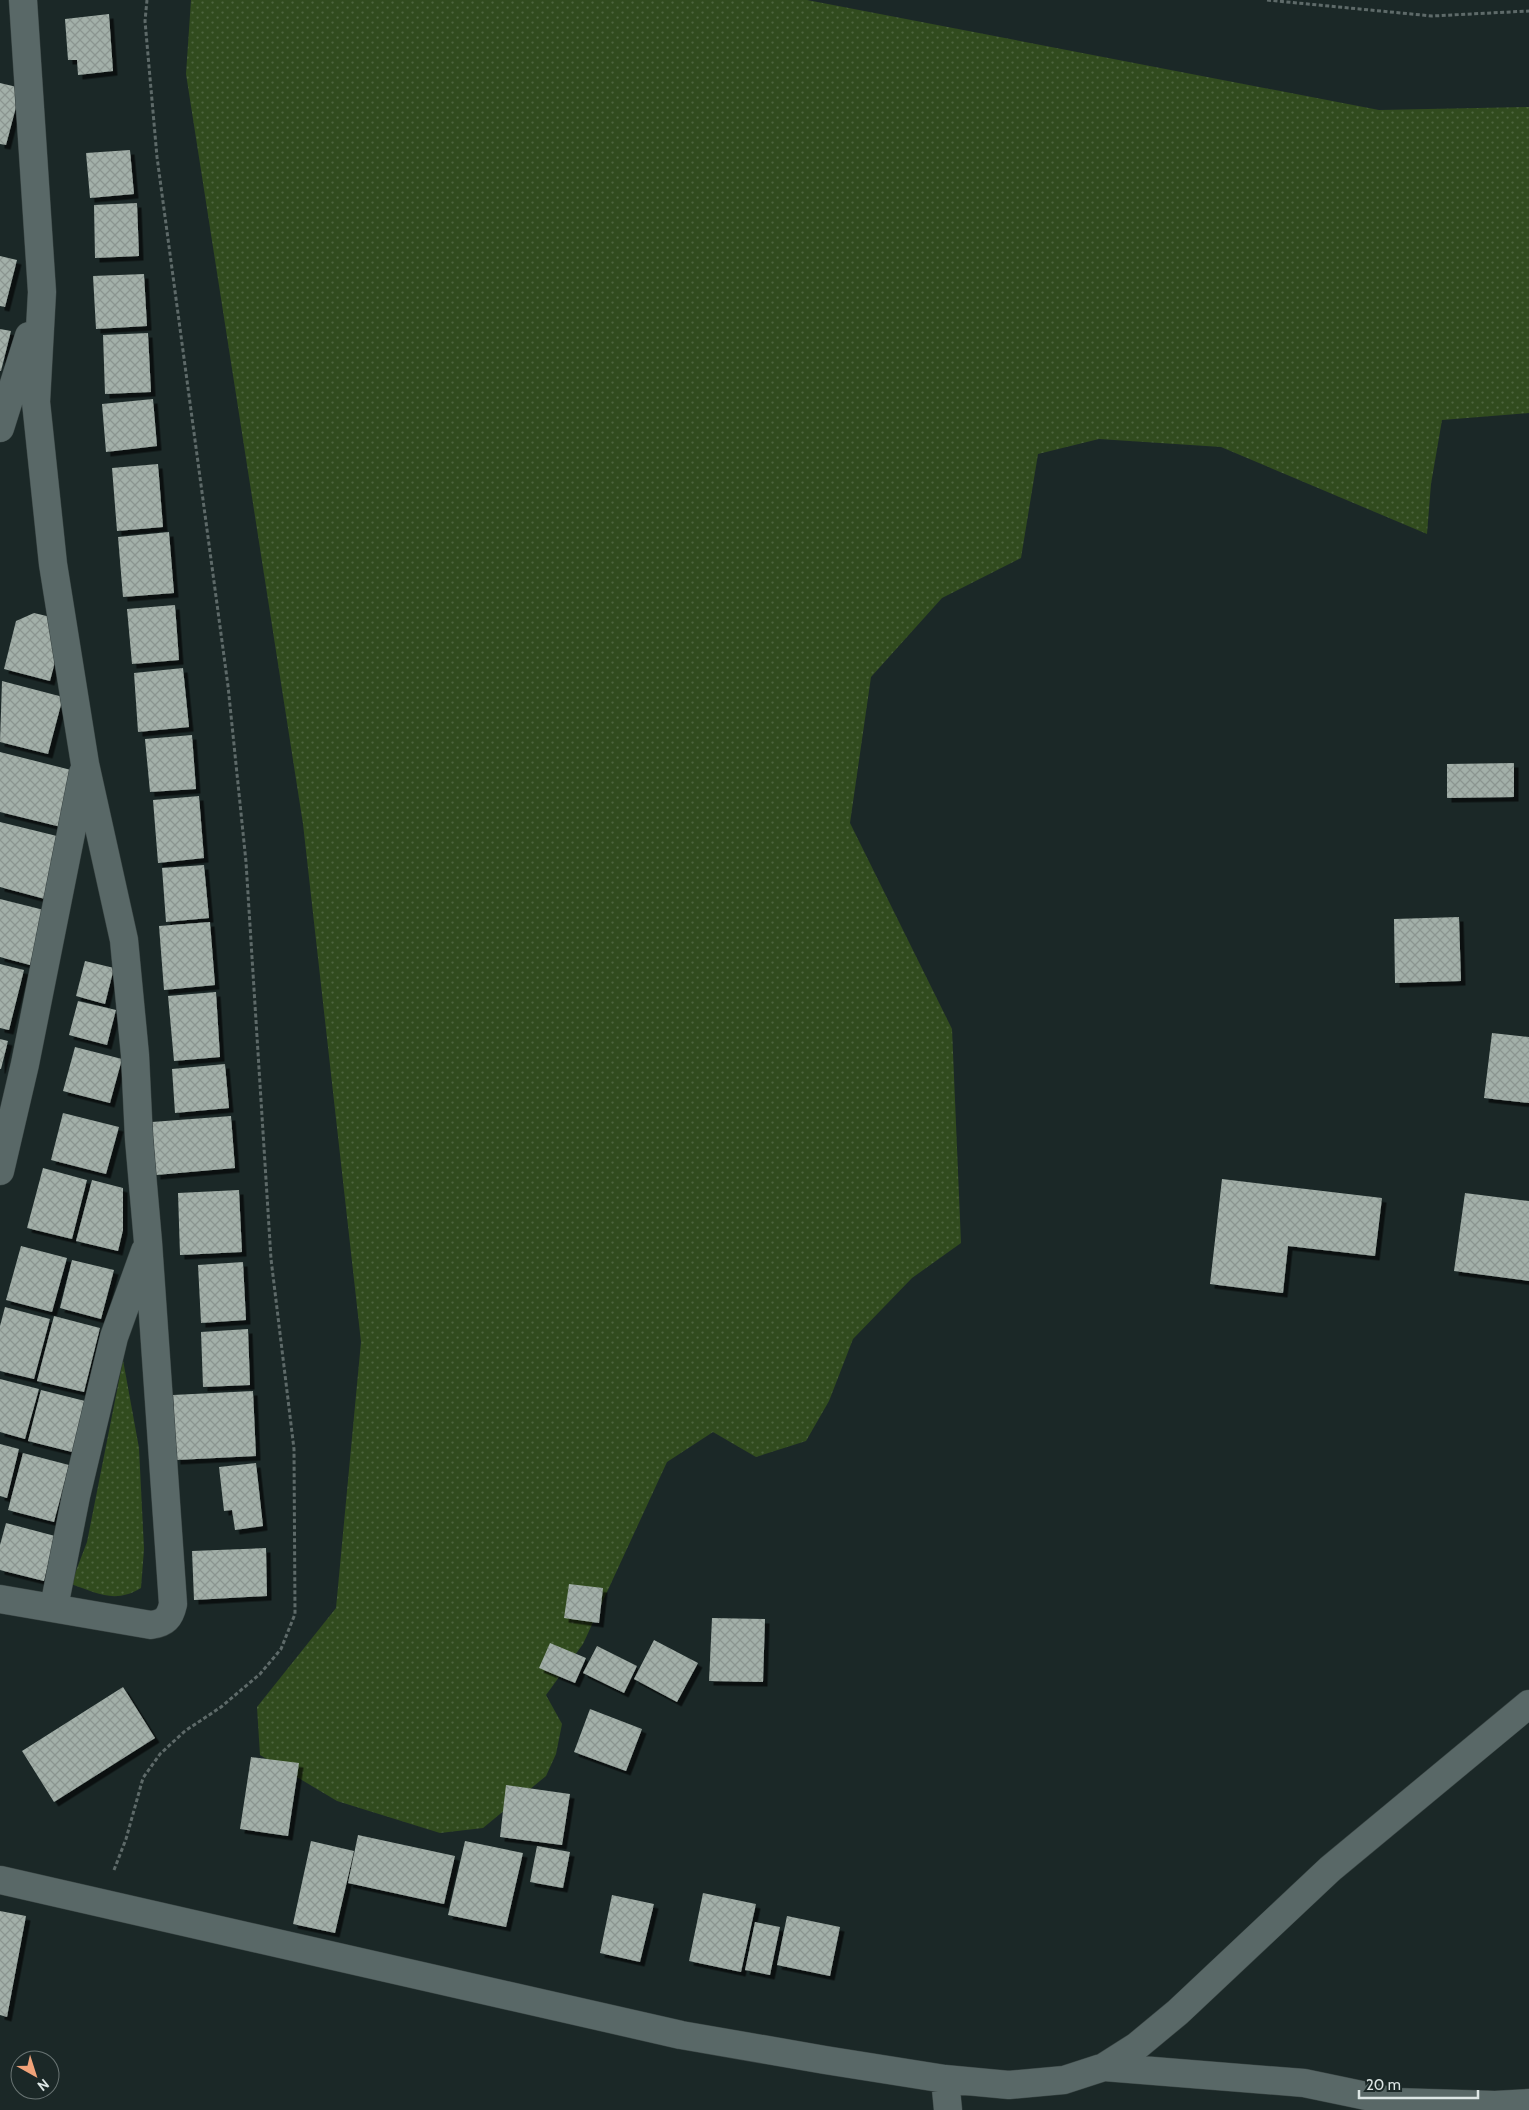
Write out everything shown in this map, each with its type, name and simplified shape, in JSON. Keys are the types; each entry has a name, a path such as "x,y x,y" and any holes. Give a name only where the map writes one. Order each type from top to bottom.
{"street":[{"path":"0,1599 151,1625 162,1623 169,1618 173,1604 139,1139 135,1055 124,940 85,764 53,564 36,402 42,292 23,0"},
{"path":"0,428 42,292"},
{"path":"0,1171 25,1064 85,764"},
{"path":"54,1607 76,1496 114,1336 148,1242"},
{"path":"0,1880 682,2035 945,2079 1009,2085 1064,2080 1104,2067 1136,2046 1178,2012 1330,1869 1529,1704"},
{"path":"1104,2067 1304,2083 1395,2102 1495,2105 1529,2103"},
{"path":"945,2079 948,2110"}],"path":[{"path":"102,1903 126,1839 143,1778 160,1754 185,1731 221,1707 260,1674 282,1649 295,1614 294,1449 271,1259 246,862 228,686 157,158 145,21 148,0"},
{"path":"1267,0 1432,16 1529,11"}],"green space":[{"path":"191,0 807,0 1379,110 1529,107 1529,413 1442,420 1431,484 1427,534 1221,447 1099,439 1038,454 1021,558 942,598 871,677 850,823 952,1029 961,1243 912,1278 853,1339 829,1401 806,1441 756,1457 713,1432 667,1462 583,1644 546,1695 562,1724 556,1754 546,1776 483,1828 440,1833 337,1801 260,1755 257,1707 336,1608 361,1342 303,824 186,74"},
{"path":"123,1360 139,1448 144,1549 141,1588 132,1593 114,1596 71,1584 87,1542"}],"building":[{"path":"109,14 113,71 78,75 77,60 68,60 65,19"},
{"path":"0,83 21,88 6,145 0,144"},
{"path":"130,150 134,194 90,198 86,153"},
{"path":"137,203 139,256 95,258 94,205"},
{"path":"0,256 17,260 5,307 0,306"},
{"path":"144,274 147,326 96,329 93,276"},
{"path":"0,329 11,331 1,371 0,371"},
{"path":"148,333 151,392 105,394 103,335"},
{"path":"153,399 157,446 106,452 102,404"},
{"path":"158,464 163,527 117,531 112,468"},
{"path":"169,532 174,593 123,597 118,537"},
{"path":"175,605 179,660 132,664 127,609"},
{"path":"34,613 55,618 57,654 50,681 4,669 16,621"},
{"path":"183,668 189,727 138,732 134,673"},
{"path":"2,681 63,697 48,754 0,742"},
{"path":"192,735 196,789 150,792 145,739"},
{"path":"0,752 75,771 61,827 0,812"},
{"path":"1514,763 1514,797 1447,798 1447,764"},
{"path":"199,796 204,858 158,863 153,800"},
{"path":"0,822 61,837 45,899 0,887"},
{"path":"204,865 209,918 166,922 162,868"},
{"path":"0,899 44,910 30,965 0,957"},
{"path":"1459,917 1461,981 1395,983 1394,919"},
{"path":"210,922 215,985 164,990 159,926"},
{"path":"85,961 114,968 105,1004 76,996"},
{"path":"0,964 24,970 9,1030 0,1028"},
{"path":"216,992 220,1057 174,1061 168,996"},
{"path":"78,1001 116,1010 107,1045 69,1035"},
{"path":"1492,1033 1529,1037 1529,1103 1484,1098"},
{"path":"0,1039 8,1041 1,1069 0,1069"},
{"path":"75,1047 122,1059 110,1103 63,1091"},
{"path":"225,1064 229,1108 175,1113 172,1069"},
{"path":"63,1113 119,1127 106,1174 51,1160"},
{"path":"231,1116 235,1168 156,1175 152,1122"},
{"path":"43,1168 87,1180 72,1239 27,1228"},
{"path":"1222,1179 1382,1198 1375,1256 1288,1246 1283,1293 1210,1284"},
{"path":"92,1180 123,1188 123,1230 118,1251 76,1241"},
{"path":"239,1190 242,1252 180,1255 178,1193"},
{"path":"1465,1193 1529,1201 1529,1281 1454,1271"},
{"path":"21,1246 67,1258 52,1312 6,1300"},
{"path":"72,1260 114,1270 101,1319 60,1308"},
{"path":"243,1262 246,1320 201,1323 198,1265"},
{"path":"5,1307 50,1319 34,1379 0,1371 0,1326"},
{"path":"54,1316 100,1328 84,1392 37,1381"},
{"path":"248,1329 250,1385 203,1387 201,1332"},
{"path":"0,1379 39,1389 25,1439 0,1432"},
{"path":"41,1390 85,1401 72,1452 28,1441"},
{"path":"253,1391 256,1456 176,1460 173,1395"},
{"path":"0,1444 19,1449 7,1498 0,1496"},
{"path":"23,1453 69,1465 54,1522 8,1510"},
{"path":"256,1463 263,1526 235,1530 232,1510 224,1511 219,1467"},
{"path":"6,1523 55,1536 44,1581 0,1570 0,1545"},
{"path":"266,1548 267,1596 194,1600 192,1551"},
{"path":"569,1584 603,1588 599,1623 564,1618"},
{"path":"712,1618 765,1619 763,1682 709,1681"},
{"path":"654,1640 698,1663 677,1702 634,1679"},
{"path":"550,1643 586,1658 575,1683 539,1668"},
{"path":"597,1646 637,1666 624,1693 583,1673"},
{"path":"123,1687 155,1738 54,1802 22,1751"},
{"path":"590,1709 642,1729 626,1771 574,1752"},
{"path":"251,1757 299,1763 288,1836 240,1829"},
{"path":"506,1785 570,1794 562,1845 500,1837"},
{"path":"358,1835 455,1856 444,1904 348,1883"},
{"path":"311,1841 354,1851 335,1933 293,1924"},
{"path":"465,1841 523,1853 506,1927 448,1915"},
{"path":"537,1846 570,1852 563,1888 530,1882"},
{"path":"703,1893 756,1904 741,1972 689,1961"},
{"path":"612,1895 654,1904 640,1962 600,1953"},
{"path":"0,1911 26,1916 7,2017 0,2015"},
{"path":"787,1916 840,1927 830,1976 777,1965"},
{"path":"755,1922 780,1927 770,1975 745,1970"}]}
